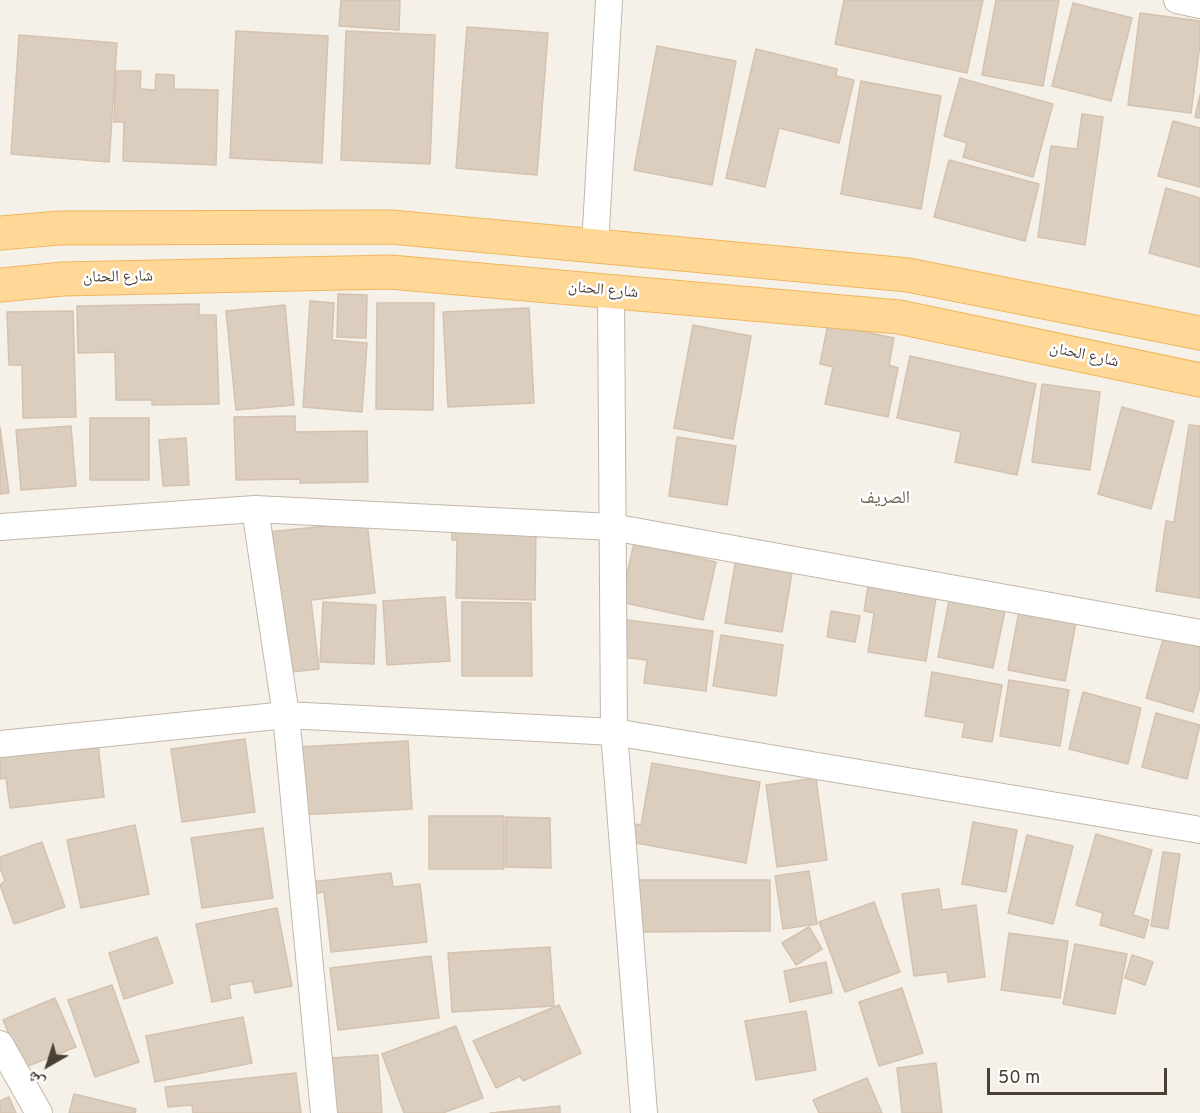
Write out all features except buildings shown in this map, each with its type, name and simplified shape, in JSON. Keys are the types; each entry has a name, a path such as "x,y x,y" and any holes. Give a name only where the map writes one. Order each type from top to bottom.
{"main road":[{"path":"0,233 59,228 391,227 908,275 1200,333"},
{"name":"شارع الحنان","path":"0,285 63,279 390,272 899,317 1200,380"}],"street":[{"path":"595,246 609,0"},
{"path":"1177,0 1200,5"},
{"path":"611,292 614,732 644,1113"},
{"path":"255,509 286,715 324,1113"},
{"path":"0,527 255,509 612,527 1200,633"},
{"path":"0,744 286,715 614,732 1200,830"},
{"path":"0,1044 39,1113"}],"district":[{"name":"الصريف","path":"885,499"}]}
